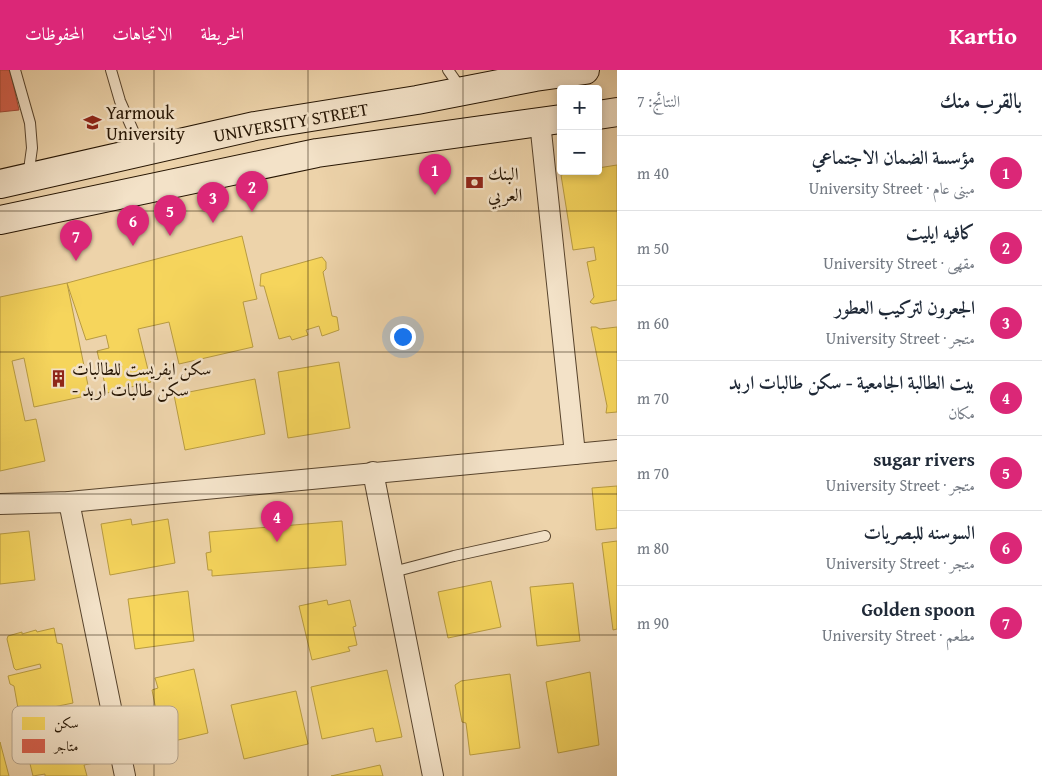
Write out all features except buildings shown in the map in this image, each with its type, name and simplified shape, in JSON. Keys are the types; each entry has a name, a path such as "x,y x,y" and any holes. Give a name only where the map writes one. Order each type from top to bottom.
{"main road":[{"name":"UNIVERSITY STREET","path":"0,184 256,126 418,100 456,80 535,77 585,70"},
{"path":"602,114 617,112"},
{"name":"UNIVERSITY STREET","path":"0,220 317,153 550,121"}],"street":[{"path":"550,121 575,454"},
{"path":"0,504 69,502 617,450"},
{"path":"373,472 433,776"},
{"path":"69,502 111,706"}],"lane":[{"path":"15,70 30,123 32,148 28,178"},
{"path":"111,70 120,102 142,152"},
{"path":"393,572 544,536"}],"place":[{"name":"Yarmouk University","path":"92,122"},
{"name":"البنك العربي","path":"474,183"},
{"name":"مؤسسة الضمان الاجتماعي","path":"435,195"},
{"name":"كافيه ايليت","path":"252,212"},
{"name":"الجعرون لتركيب العطور","path":"213,223"},
{"name":"sugar rivers","path":"170,236"},
{"name":"السوسنه للبصريات","path":"133,246"},
{"name":"Golden spoon","path":"76,261"},
{"name":"سكن ايفريست للطالبات - سكن طالبات اربد","path":"58,378"},
{"name":"بيت الطالبة الجامعية - سكن طالبات اربد","path":"277,542"}]}
